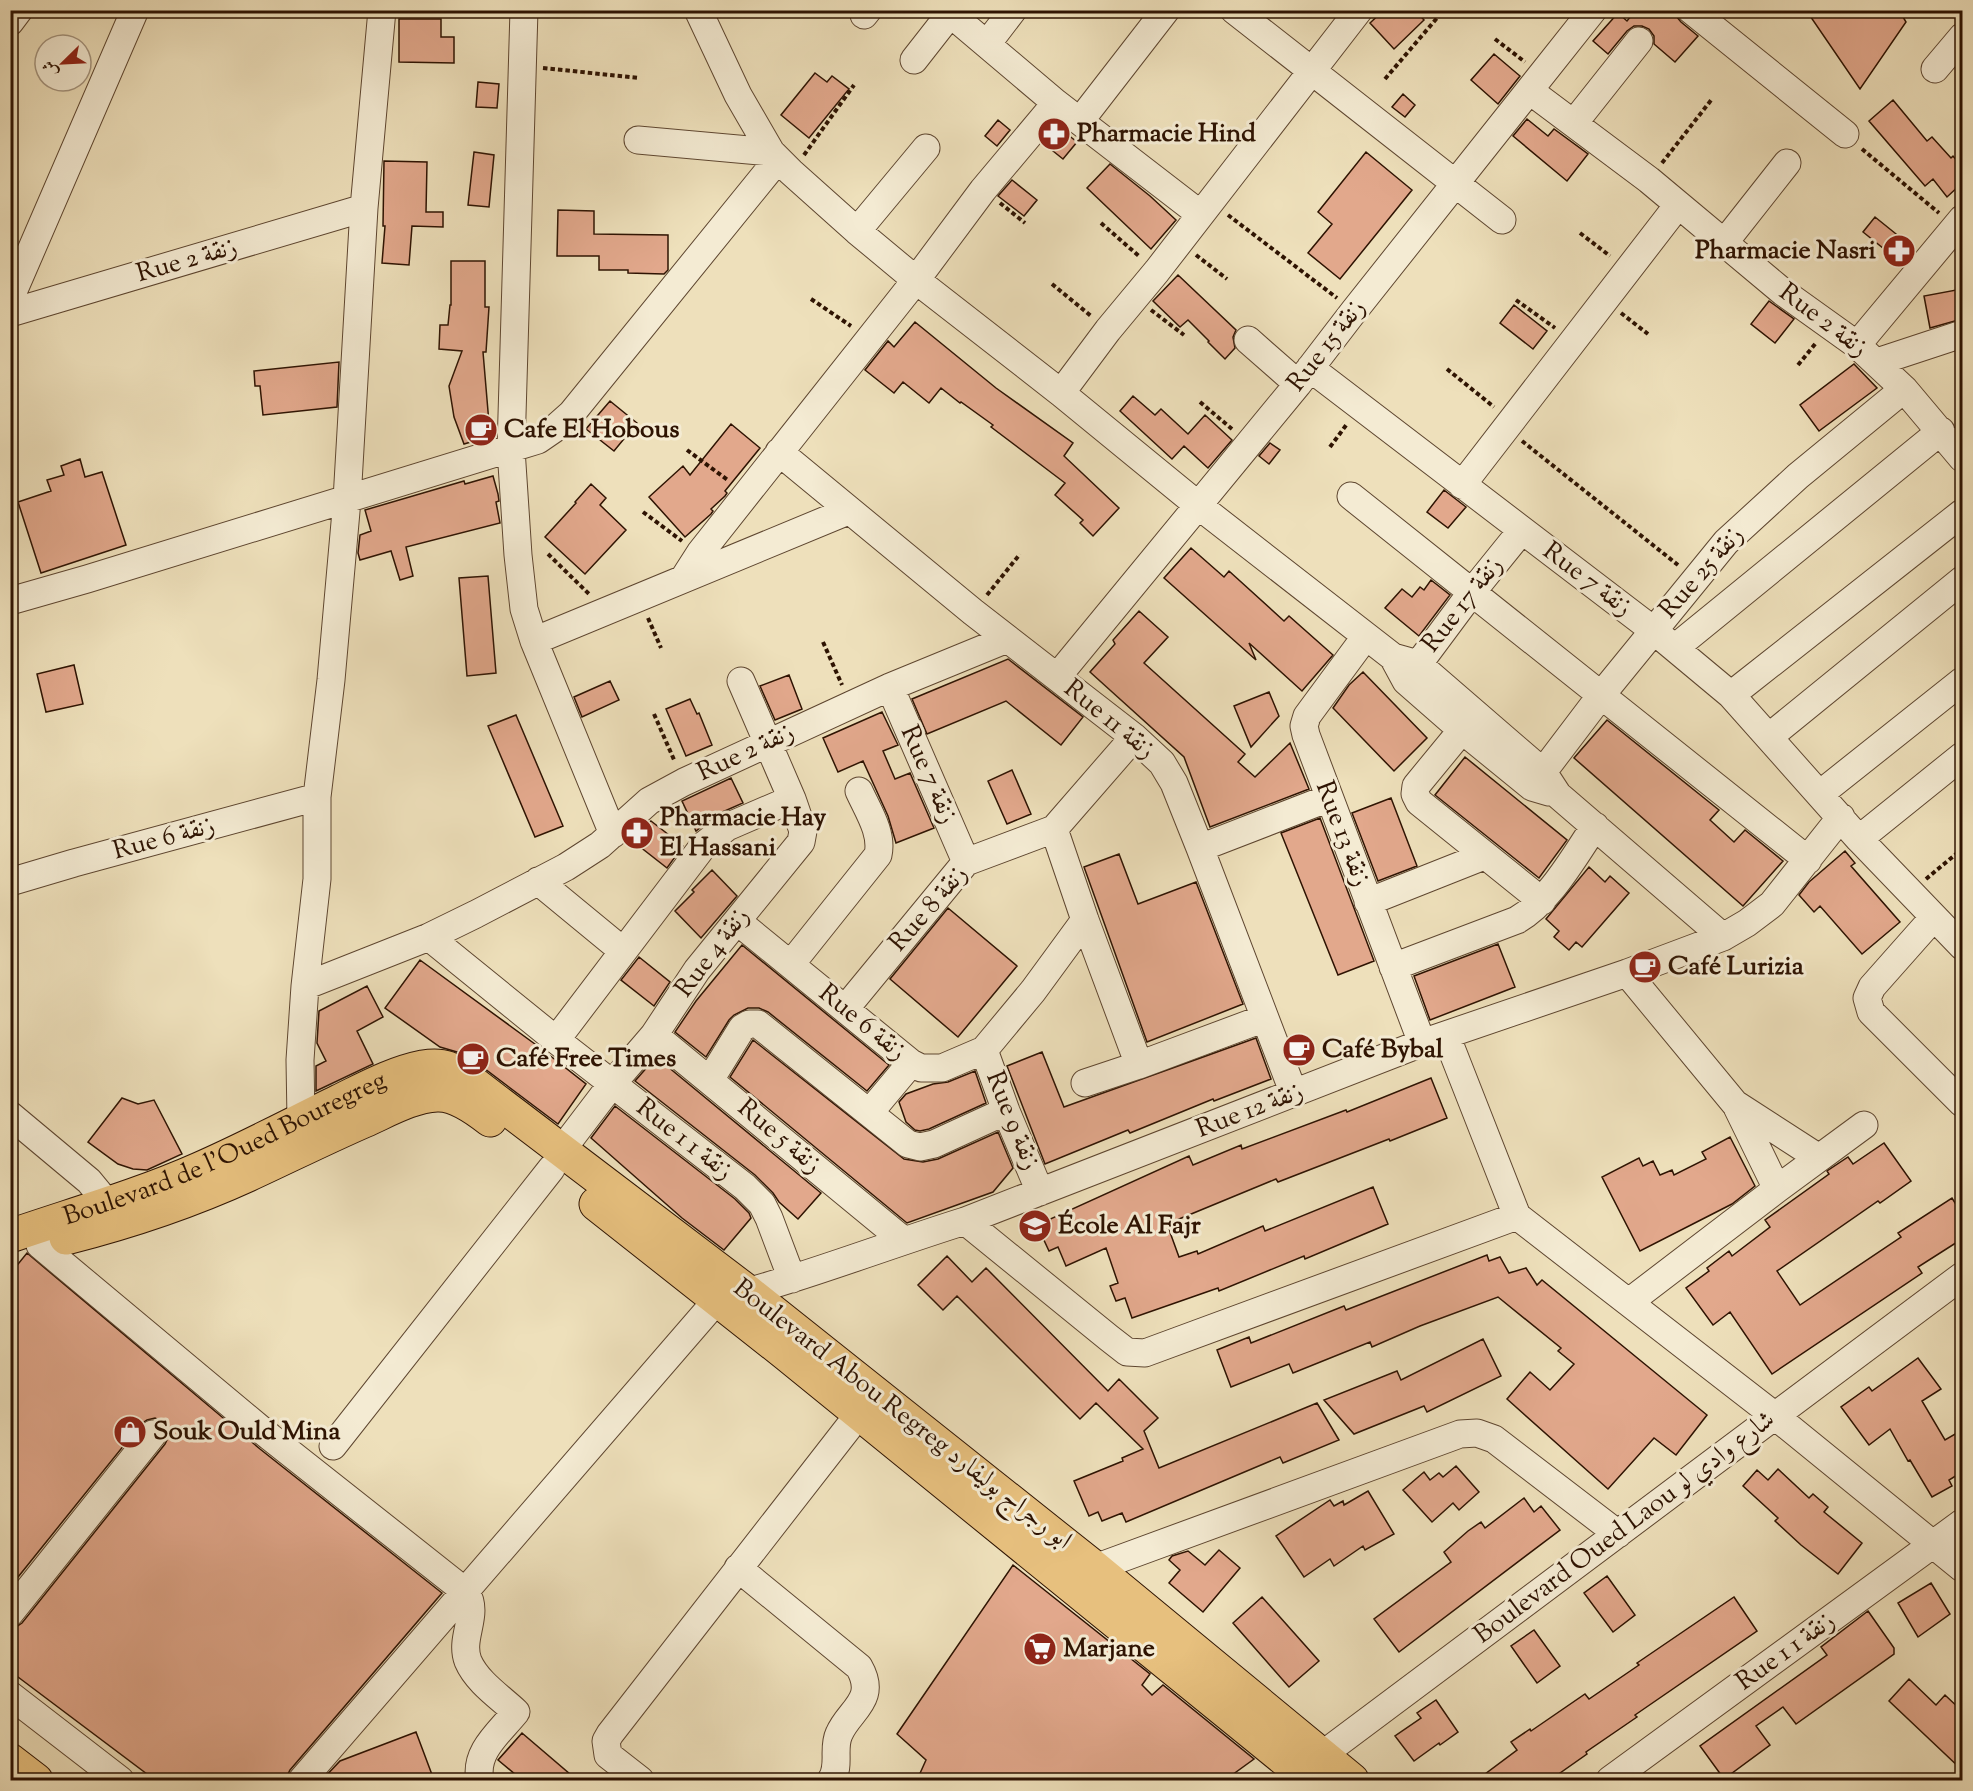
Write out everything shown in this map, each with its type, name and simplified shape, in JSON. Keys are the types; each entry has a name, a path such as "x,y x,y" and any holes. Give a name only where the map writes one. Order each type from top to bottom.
{"main road":[{"name":"Boulevard Abou Regreg ابو رجراج بوليفارد","path":"440,1080 451,1068 473,1083 556,1160 733,1296 1049,1550 1304,1772 1352,1780"},
{"name":"Boulevard de l'Oued Bouregreg","path":"20,1246 112,1215 136,1195 200,1169 307,1132 378,1082 410,1071 440,1080"},
{"name":"Boulevard Abou Regreg ابو رجراج بوليفارد","path":"733,1296 859,1414 1049,1550 1095,1568 1292,1730 1304,1772"},
{"path":"10,1760 36,1780"}],"street":[{"path":"10,22 19,10"},
{"path":"10,299 135,10"},
{"path":"307,1132 300,1060 305,986 317,879 317,797 331,680 347,500 364,208 382,10"},
{"path":"524,10 511,449 518,555 524,609 534,641 613,834"},
{"path":"698,10 738,95 780,161 857,231 1061,393 1198,506 1406,667 1595,826 1723,938"},
{"path":"987,44 1013,10"},
{"path":"1080,121 1166,10"},
{"path":"1234,10 1502,220"},
{"path":"1061,393 1359,10"},
{"name":"Rue 15 زنقة","path":"1057,677 1304,376 1593,10"},
{"path":"1691,10 1845,134"},
{"path":"914,60 948,12 1056,103 1205,208"},
{"path":"1935,69 1962,37"},
{"path":"1574,123 1639,40"},
{"name":"Rue 2 زنقة","path":"1536,83 1574,123 1649,180 1783,292 1867,353 1962,334"},
{"path":"684,578 700,553 916,280 983,190 1056,103"},
{"path":"638,140 780,161"},
{"path":"857,231 926,148"},
{"path":"10,601 538,440 572,413 780,161"},
{"path":"1724,243 1787,163"},
{"path":"1462,485 1678,205"},
{"name":"Rue 2 زنقة","path":"10,313 364,208"},
{"path":"1959,223 1867,353 1904,389 1962,458"},
{"name":"Rue 7 زنقة","path":"1248,340 1304,376 1360,406 1676,647 1731,695 1859,839 1962,946"},
{"name":"Rue 25 زنقة","path":"1538,779 1602,694 1726,542 1798,476 1904,389"},
{"path":"1676,647 1941,431"},
{"name":"Rue 11 زنقة","path":"779,452 973,612 1134,736 1162,763 1173,783 1200,848 1294,1094"},
{"path":"1352,496 1808,860"},
{"path":"534,641 848,511"},
{"path":"1731,695 1962,513"},
{"name":"Rue 17 زنقة","path":"1406,667 1472,592 1522,530"},
{"path":"1769,737 1962,580"},
{"name":"Rue 13 زنقة","path":"1366,636 1307,716 1304,726 1306,735 1393,967 1434,1039 1517,1216"},
{"name":"Rue 2 زنقة","path":"305,986 429,937 587,855 649,801 684,782 890,687 1007,639"},
{"path":"1406,667 1462,730 1538,779"},
{"name":"Rue 4 زنقة","path":"333,1446 556,1160 612,1084 654,1035 697,970 801,842 802,831 792,799 741,681"},
{"path":"1820,794 1962,681"},
{"name":"Rue 7 زنقة","path":"890,687 966,862"},
{"path":"1462,730 1416,786 1415,794 1419,802 1542,901"},
{"name":"Rue 8 زنقة","path":"845,1009 966,862 1054,829 1134,736"},
{"path":"1859,839 1962,756"},
{"path":"791,964 878,855 879,834 859,791"},
{"name":"Rue 6 زنقة","path":"10,882 317,797"},
{"path":"1200,848 1329,798"},
{"path":"556,1040 704,845 727,827 792,799"},
{"name":"Rue 12 زنقة","path":"733,1296 792,1279 965,1221 1434,1039 1723,938 1748,923 1772,904 1840,817"},
{"path":"1393,967 1517,920 1529,913 1542,901 1595,826"},
{"path":"1054,829 1139,1065"},
{"path":"1368,902 1484,856"},
{"path":"538,881 623,951"},
{"path":"1934,917 1872,987 1867,998 1871,1012 1962,1103"},
{"name":"Rue 6 زنقة","path":"737,921 911,1063 921,1068 942,1068 984,1050 1033,991 1085,920"},
{"name":"Rue 1 زنقة 1","path":"429,937 556,1040 745,1187 762,1204 792,1279"},
{"path":"1627,973 1736,1105 1777,1189"},
{"path":"1085,1083 1265,1018"},
{"path":"710,1080 741,1028 749,1024 758,1024 908,1144 920,1147 934,1144 1006,1111"},
{"name":"Rue 5 زنقة","path":"654,1035 903,1240"},
{"name":"Rue 9 زنقة","path":"984,1050 1006,1111 1040,1191"},
{"path":"870,1112 911,1063"},
{"path":"1736,1105 1819,1158"},
{"path":"10,1115 78,1171 112,1215"},
{"path":"1629,1302 1864,1125"},
{"path":"965,1221 1127,1352 1145,1353 1517,1216 1775,1416 1962,1568"},
{"path":"20,1246 270,1437 466,1592 472,1612 465,1642 468,1661 476,1674 516,1712 482,1754 478,1766 480,1780"},
{"name":"Boulevard Oued Laou شارع وادي لو","path":"1304,1772 1962,1276"},
{"path":"302,1780 466,1592 733,1296"},
{"path":"640,1780 608,1755 606,1741 859,1414"},
{"path":"1095,1568 1460,1434 1477,1433 1494,1439 1618,1534"},
{"path":"10,1613 153,1434"},
{"name":"Rue 1 زنقة 1","path":"1610,1780 1962,1523"},
{"path":"738,1568 859,1667 863,1674 863,1698 859,1708 839,1732 837,1770 831,1780"},
{"path":"10,1695 120,1780"}],"path":[{"path":"1385,79 1437,18 1428,10"},
{"path":"1495,39 1536,83"},
{"path":"521,65 639,78"},
{"path":"780,161 854,86"},
{"path":"1649,180 1712,99"},
{"path":"1845,134 1959,223"},
{"path":"983,190 1025,223"},
{"path":"1205,208 1354,311"},
{"path":"1101,223 1157,271"},
{"path":"1580,233 1627,270"},
{"path":"1178,242 1227,279"},
{"path":"1052,284 1108,330"},
{"path":"1135,297 1184,335"},
{"path":"811,299 868,339"},
{"path":"1605,299 1648,334"},
{"path":"1516,300 1572,341"},
{"path":"1798,365 1829,326"},
{"path":"1447,369 1508,425 1695,579"},
{"path":"1200,402 1249,443"},
{"path":"1330,447 1360,406"},
{"path":"687,450 747,494"},
{"path":"643,512 700,553"},
{"path":"548,554 606,612"},
{"path":"973,612 1020,554"},
{"path":"640,598 661,648"},
{"path":"823,642 850,705"},
{"path":"654,714 684,782"},
{"path":"1909,892 1962,849"}],"building":[{"path":"1384,10 1415,10 1424,20 1394,49 1370,23"},
{"path":"1636,10 1671,10 1698,36 1675,62 1654,44 1654,36 1649,29 1642,26 1634,26 1627,31 1608,54 1593,41 1618,13 1627,21"},
{"path":"1806,10 1899,10 1906,22 1860,89"},
{"path":"399,19 441,19 441,37 454,37 454,63 399,62"},
{"path":"1494,54 1520,76 1498,104 1471,80"},
{"path":"815,73 827,82 832,76 849,89 809,138 781,115"},
{"path":"478,82 499,84 497,108 476,107"},
{"path":"1403,94 1415,105 1405,117 1392,107"},
{"path":"1893,100 1927,141 1932,137 1962,167 1962,183 1947,197 1933,179 1925,186 1869,121"},
{"path":"1527,119 1548,136 1554,129 1588,154 1567,181 1513,136"},
{"path":"998,120 1010,130 997,146 985,136"},
{"path":"1057,126 1077,142 1063,159 1043,143"},
{"path":"474,152 494,155 489,207 468,205"},
{"path":"1366,152 1412,190 1340,279 1308,253 1332,224 1318,212"},
{"path":"384,161 427,162 426,212 443,212 443,227 412,226 409,265 382,263 385,226 383,226"},
{"path":"1110,164 1176,220 1151,249 1087,188"},
{"path":"1012,180 1037,200 1024,216 998,196"},
{"path":"558,210 594,211 594,234 668,235 668,270 664,274 599,270 599,256 557,256"},
{"path":"1875,217 1911,246 1899,261 1863,232"},
{"path":"451,261 485,261 485,307 489,307 486,352 483,352 489,423 484,433 474,441 464,444 454,417 449,386 462,351 439,349 440,325 448,325 451,305"},
{"path":"1178,275 1236,330 1233,337 1235,348 1225,359 1188,320 1180,327 1153,301"},
{"path":"1956,290 1962,319 1930,328 1924,296"},
{"path":"1769,301 1794,319 1775,343 1751,324"},
{"path":"1514,305 1547,331 1533,349 1500,323"},
{"path":"915,322 996,388 1073,443 1064,456 1119,508 1093,536 1080,523 1083,520 1055,495 1065,483 991,427 993,425 941,388 929,403 903,382 894,393 865,370 888,341 894,347"},
{"path":"339,362 337,407 263,415 260,386 255,386 254,371"},
{"path":"1854,364 1877,388 1819,431 1800,405"},
{"path":"1133,396 1155,415 1161,409 1188,434 1205,415 1232,440 1208,468 1184,446 1172,459 1120,411"},
{"path":"610,401 637,423 614,451 586,429"},
{"path":"731,424 760,448 725,491 727,493 725,496 711,509 713,511 711,514 685,537 649,497 683,466 690,475"},
{"path":"1270,443 1280,450 1269,464 1259,456"},
{"path":"80,459 85,477 102,472 126,545 41,573 18,502 51,491 47,480 64,475 61,466"},
{"path":"493,476 498,494 499,501 496,502 500,523 406,547 413,576 400,580 391,551 360,560 358,553 360,535 371,531 365,510 464,481 465,484"},
{"path":"591,484 606,498 600,505 626,530 585,574 545,537"},
{"path":"1444,490 1466,507 1448,528 1427,512"},
{"path":"1191,548 1224,577 1229,571 1284,621 1289,616 1333,655 1302,691 1249,643 1256,660 1164,578"},
{"path":"488,576 496,673 467,676 459,578"},
{"path":"1431,580 1450,595 1419,636 1385,608 1402,589 1412,597 1420,587 1424,590"},
{"path":"1139,611 1168,637 1144,663 1245,754 1238,762 1255,777 1290,743 1309,789 1210,827 1184,757 1090,672 1115,644 1113,640"},
{"path":"1008,659 1083,717 1061,745 1006,701 927,734 912,699"},
{"path":"74,665 83,704 46,712 37,674"},
{"path":"1363,672 1427,738 1394,771 1333,708 1349,685"},
{"path":"789,675 802,709 775,720 760,686"},
{"path":"610,681 619,700 582,717 574,697"},
{"path":"1269,692 1279,716 1251,747 1234,706"},
{"path":"690,699 697,714 699,713 712,745 686,756 666,709"},
{"path":"882,712 898,745 883,751 895,779 910,773 934,828 896,843 888,816 863,761 838,772 823,738"},
{"path":"516,715 563,826 535,837 488,726"},
{"path":"1607,720 1719,810 1710,820 1734,842 1745,830 1783,861 1743,906 1574,758"},
{"path":"1465,757 1567,840 1539,878 1435,795"},
{"path":"1012,770 1031,814 1007,824 988,781"},
{"path":"731,778 743,803 718,814 696,831 682,801"},
{"path":"1391,798 1417,866 1378,881 1352,813"},
{"path":"1320,818 1374,961 1338,975 1281,833"},
{"path":"651,821 683,846 667,868 630,839"},
{"path":"1845,851 1855,863 1851,866 1900,922 1862,954 1820,906 1814,912 1799,895 1809,882"},
{"path":"1119,854 1138,904 1196,882 1243,1004 1147,1042 1084,867"},
{"path":"1589,867 1605,882 1610,876 1629,893 1582,947 1576,942 1569,950 1554,937 1559,931 1546,919"},
{"path":"712,870 737,896 701,938 675,911"},
{"path":"948,908 1017,966 958,1037 890,979"},
{"path":"1498,944 1515,987 1430,1020 1414,976"},
{"path":"742,945 889,1065 867,1091 768,1012 759,1008 748,1008 734,1015 706,1057 675,1032 696,1001"},
{"path":"639,957 670,982 654,1006 621,980"},
{"path":"420,960 586,1084 558,1124 477,1063 457,1052 440,1047 385,1008"},
{"path":"367,986 383,1017 357,1031 373,1064 316,1091 316,1066 326,1061 317,1043 319,1011"},
{"path":"1256,1038 1271,1079 1214,1101 1213,1099 1130,1133 1128,1130 1045,1164 1007,1066 1042,1052 1064,1107"},
{"path":"753,1040 904,1159 923,1162 938,1159 998,1132 1013,1168 993,1192 907,1223 730,1077"},
{"path":"656,1057 821,1193 798,1219 755,1175 635,1081"},
{"path":"975,1071 986,1103 929,1129 915,1130 906,1122 899,1102 906,1094 933,1084 948,1082"},
{"path":"1431,1078 1447,1118 1278,1182 1276,1179 1167,1224 1179,1257 1197,1251 1198,1254 1263,1226 1265,1231 1373,1187 1388,1224 1305,1259 1304,1256 1219,1291 1218,1288 1132,1318 1125,1298 1116,1301 1110,1286 1118,1283 1106,1248 1066,1266 1058,1247 1049,1251 1037,1225 1189,1156 1193,1165 1241,1145 1242,1149 1346,1110 1347,1112"},
{"path":"122,1098 138,1104 154,1100 182,1154 147,1170 133,1169 118,1164 88,1142"},
{"path":"615,1106 735,1199 749,1213 751,1218 724,1250 682,1218 591,1138"},
{"path":"1730,1137 1755,1186 1732,1204 1640,1251 1602,1177 1639,1158 1643,1166 1653,1161 1660,1175 1672,1170 1674,1175 1706,1159 1702,1152"},
{"path":"1884,1143 1911,1181 1777,1271 1800,1305 1901,1237 1898,1233 1952,1198 1962,1214 1962,1239 1918,1267 1922,1273 1772,1374 1730,1312 1713,1325 1686,1288 1709,1271 1707,1268 1729,1251 1732,1256 1770,1227 1765,1220 1829,1174 1827,1171 1848,1157 1853,1164"},
{"name":"Souk Ould Mina","path":"27,1253 260,1449 442,1593 290,1770 285,1780 155,1780 10,1671 10,1628 22,1623 169,1436 162,1421 155,1418 141,1424 10,1587 10,1274"},
{"path":"1487,1255 1489,1261 1500,1257 1509,1273 1526,1268 1537,1285 1542,1280 1707,1415 1676,1455 1654,1438 1608,1489 1507,1399 1530,1372 1550,1390 1574,1364 1558,1351 1561,1348 1498,1297 1420,1326 1372,1347 1370,1342 1293,1373 1289,1364 1231,1387 1217,1350 1249,1337 1251,1343 1344,1306 1346,1310"},
{"path":"947,1256 972,1282 986,1268 1108,1391 1119,1379 1158,1418 1144,1431 1159,1468 1317,1403 1339,1440 1283,1463 1280,1457 1126,1522 1122,1513 1102,1521 1098,1512 1089,1516 1074,1481 1123,1461 1122,1458 1143,1449 1096,1403 1080,1419 957,1296 943,1310 918,1285"},
{"path":"1483,1339 1501,1376 1427,1412 1424,1406 1354,1434 1324,1400 1397,1371 1401,1380"},
{"path":"1918,1358 1941,1389 1922,1401 1945,1440 1962,1430 1962,1472 1949,1480 1952,1486 1932,1497 1890,1429 1869,1445 1841,1407 1869,1387 1872,1391"},
{"path":"1456,1466 1479,1492 1459,1510 1453,1503 1432,1522 1403,1490 1424,1472 1430,1480 1439,1473 1443,1477"},
{"path":"1778,1469 1809,1498 1813,1494 1828,1507 1824,1512 1862,1543 1838,1574 1775,1521 1778,1518 1743,1486 1757,1470 1768,1480"},
{"path":"1368,1491 1394,1534 1365,1550 1363,1546 1334,1566 1330,1559 1304,1577 1276,1536 1330,1500 1334,1506 1343,1501 1344,1505"},
{"path":"1524,1498 1534,1512 1541,1506 1560,1530 1399,1652 1374,1619 1451,1562 1444,1552 1468,1531 1481,1522 1485,1528"},
{"path":"1219,1550 1240,1568 1203,1612 1169,1583 1180,1570 1169,1560 1172,1556 1188,1551 1205,1565"},
{"name":"Marjane","path":"1013,1565 1150,1674 1142,1685 1152,1695 1163,1685 1254,1759 1225,1780 917,1780 926,1760 897,1734"},
{"path":"1607,1576 1635,1615 1613,1632 1584,1593"},
{"path":"1931,1583 1950,1614 1918,1637 1898,1603"},
{"path":"1262,1597 1319,1661 1289,1687 1233,1623"},
{"path":"1734,1597 1757,1631 1635,1715 1637,1717 1586,1752 1587,1754 1550,1780 1477,1780 1517,1750 1511,1742 1585,1694 1589,1699 1639,1665 1637,1663"},
{"path":"1868,1611 1894,1648 1894,1654 1796,1724 1783,1707 1756,1726 1770,1745 1724,1779 1700,1746 1827,1655 1821,1647"},
{"path":"1534,1630 1560,1666 1537,1683 1511,1646"},
{"path":"1909,1679 1936,1705 1945,1695 1962,1711 1962,1770 1889,1701"},
{"path":"1436,1700 1458,1732 1414,1761 1395,1736 1421,1718 1417,1713"},
{"path":"416,1732 434,1780 322,1780 340,1761"},
{"path":"522,1733 577,1780 522,1780 498,1760"}],"place":[{"name":"Pharmacie Hind","path":"1054,134"},
{"name":"Pharmacie Nasri","path":"1899,251"},
{"name":"Cafe El Hobous","path":"481,430"},
{"name":"Pharmacie Hay El Hassani","path":"637,833"},
{"name":"Café Lurizia","path":"1645,967"},
{"name":"Café Bybal","path":"1299,1050"},
{"name":"Café Free Times","path":"473,1059"},
{"name":"École Al Fajr","path":"1035,1226"},
{"name":"Souk Ould Mina","path":"130,1432"},
{"name":"Marjane","path":"1040,1649"}]}
